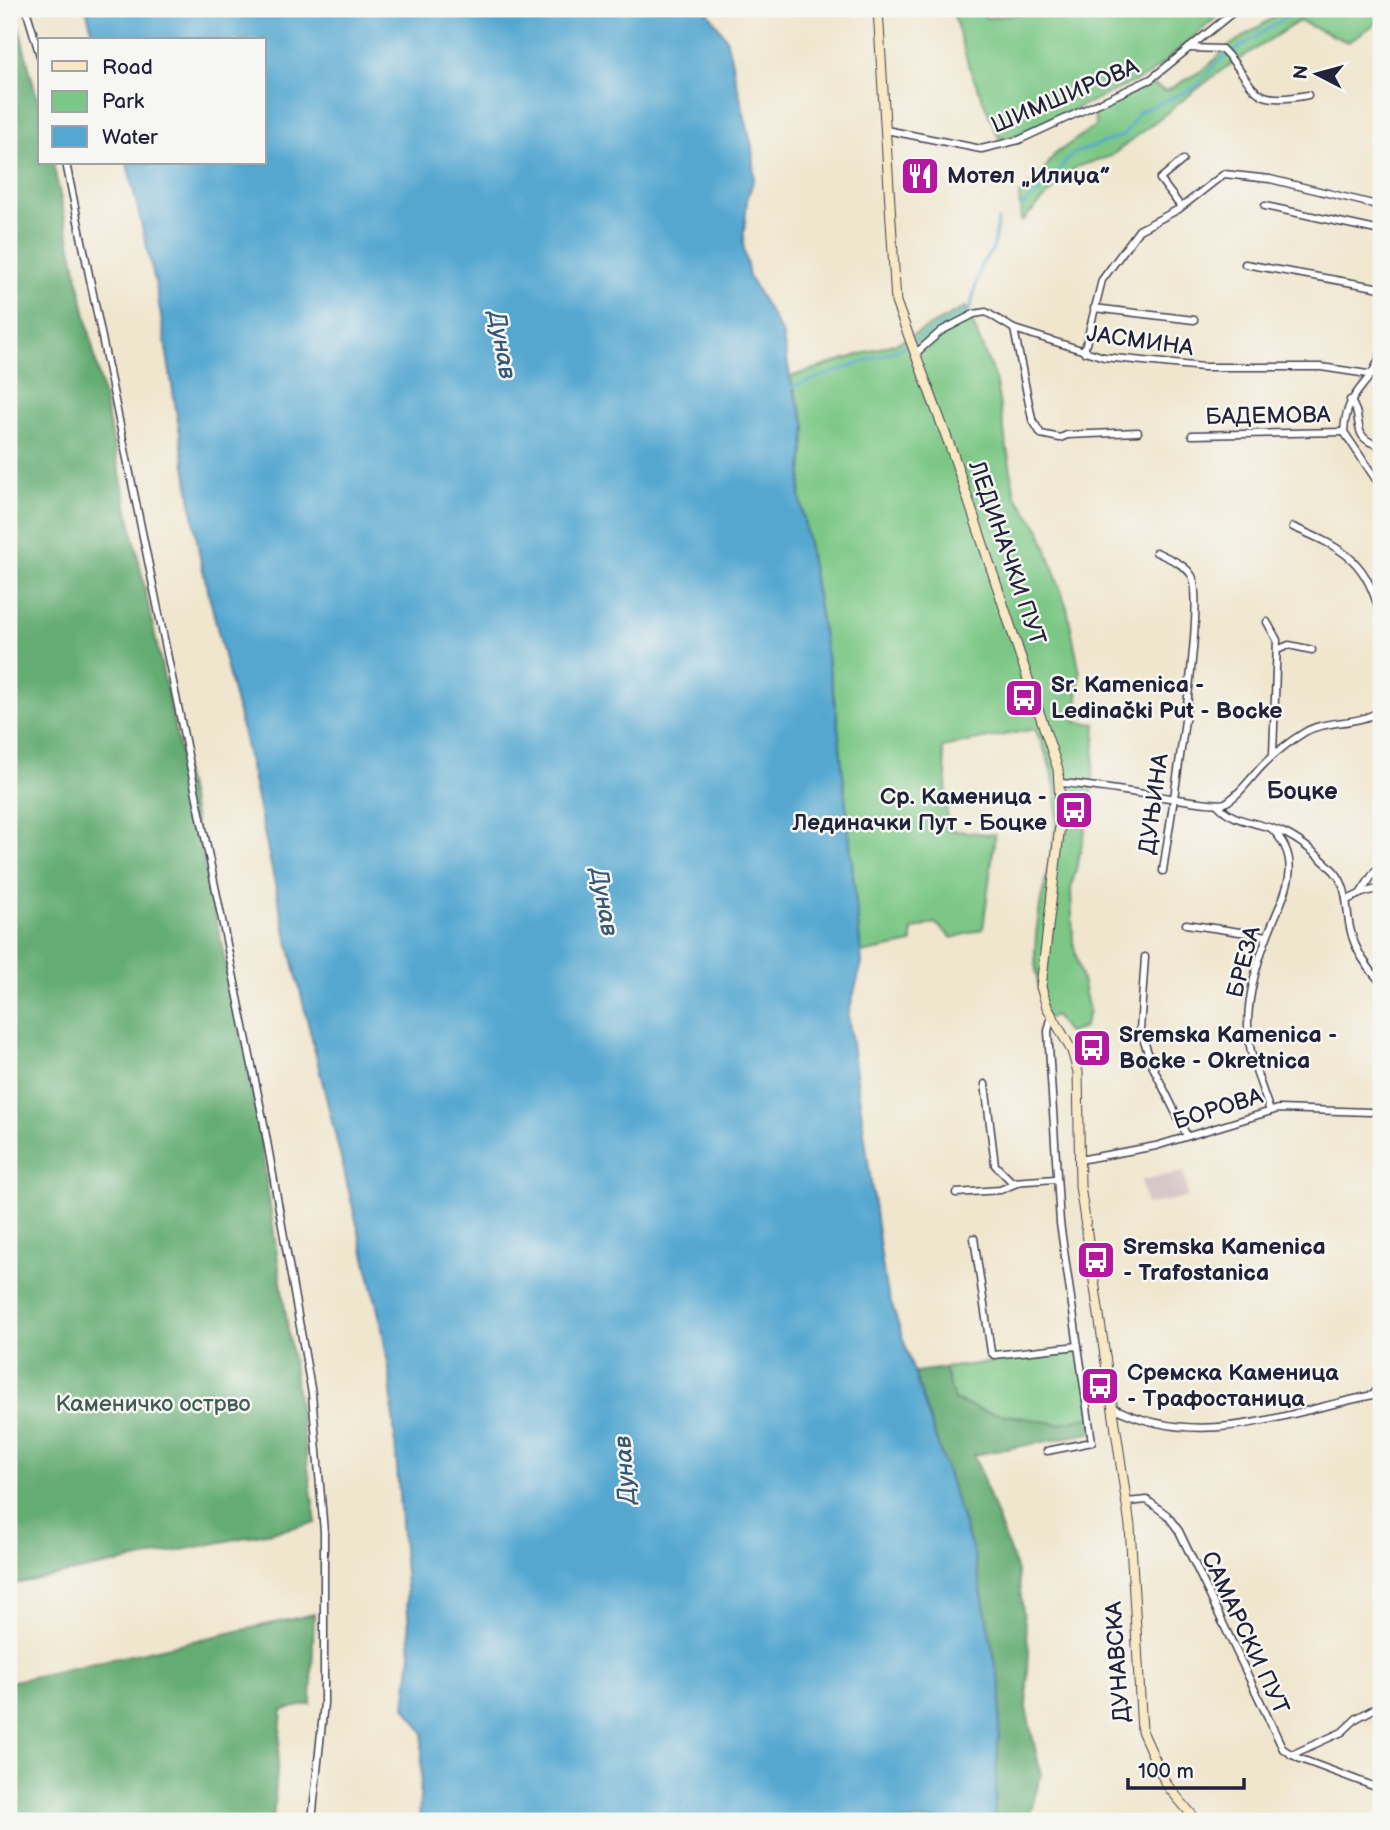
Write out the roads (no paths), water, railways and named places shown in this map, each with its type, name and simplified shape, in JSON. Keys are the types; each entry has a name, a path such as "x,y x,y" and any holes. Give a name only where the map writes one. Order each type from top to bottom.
{"main road":[{"name":"ЛЕДИНАЧКИ ПУТ","path":"878,9 893,287 906,331 954,457 1025,665 1054,752 1060,783 1060,831 1040,979 1044,1001 1072,1051 1078,1072 1083,1215 1130,1526"},
{"name":"ДУНАВСКА","path":"1130,1526 1142,1731 1166,1784 1197,1821"}],"street":[{"path":"26,9 38,49"},
{"name":"ШИМШИРОВА","path":"886,130 981,149 1019,140 1151,79 1237,9"},
{"path":"1189,48 1224,51 1257,93 1270,100 1308,95"},
{"path":"1181,207 1160,179 1182,160"},
{"path":"66,164 261,1106 312,1394 324,1532 324,1703 312,1821"},
{"path":"1084,352 1102,280 1139,230 1181,207 1229,173 1270,179 1381,206"},
{"path":"1265,206 1381,230"},
{"path":"1245,264 1381,288"},
{"path":"1094,308 1194,320"},
{"name":"ЈАСМИНА","path":"913,351 941,331 977,313 989,312 1014,329 1084,352 1161,365 1253,369 1301,365 1381,376"},
{"path":"1014,329 1032,419 1041,434 1060,439 1067,435 1138,432"},
{"path":"1381,354 1372,376 1350,400 1344,432 1381,486"},
{"path":"1350,400 1356,407 1362,437 1369,443 1381,446"},
{"name":"БАДЕМОВА","path":"1192,435 1344,432"},
{"path":"1293,527 1331,543 1357,562 1367,575 1381,619"},
{"name":"ДУЊИНА","path":"1156,552 1184,568 1192,576 1195,590 1194,639 1163,871"},
{"path":"1267,622 1275,632 1277,650 1273,755"},
{"path":"1277,650 1289,645 1312,650"},
{"path":"1219,805 1234,796 1273,755 1320,725 1380,712"},
{"path":"1060,783 1078,783 1219,805 1235,818 1271,828 1299,841 1330,867 1341,882 1356,947 1381,982"},
{"name":"БРЕЗА","path":"1270,1111 1252,1051 1248,1021 1255,971 1289,882 1286,844 1271,828"},
{"path":"1360,894 1375,871"},
{"path":"1347,900 1381,888"},
{"path":"1186,924 1267,936"},
{"path":"1145,957 1140,1030 1153,1067 1187,1136"},
{"path":"1047,1451 1093,1442 1056,1179 1048,1026 1052,1015"},
{"path":"985,1084 995,1166 1006,1178 1019,1182"},
{"name":"БОРОВА","path":"1079,1160 1128,1153 1270,1111 1370,1112"},
{"path":"956,1193 1000,1190 1019,1182 1056,1179"},
{"path":"974,1238 991,1352 994,1355 1078,1346"},
{"path":"1114,1408 1155,1425 1205,1430 1373,1395 1381,1384"},
{"name":"САМАРСКИ ПУТ","path":"1127,1502 1147,1500 1167,1515 1179,1531 1273,1733 1283,1749 1291,1755"},
{"path":"1291,1755 1342,1732 1357,1718 1381,1705"},
{"path":"1291,1755 1381,1789"}],"water":[{"name":"Дунав","path":"86,9 706,9 726,38 752,147 754,178 747,200 743,243 749,277 782,333 792,387 806,425 800,496 837,715 862,963 848,1015 885,1284 974,1555 1001,1691 994,1821 419,1821 423,1732 405,1706 411,1654 390,1375 381,1323 281,912 242,729 200,558 156,286 127,164 266,164 266,38 94,38"}],"waterway":[{"path":"1021,207 1046,186 1072,154 1124,135 1139,112 1194,88 1219,61 1298,9"},
{"path":"792,387 900,349 970,309 981,265 993,249 998,220"}],"place":[{"name":"Мотел „Илиџа”","path":"920,176"},
{"name":"Sr. Kamenica - Ledinački Put - Bocke","path":"1024,698"},
{"name":"Ср. Каменица - Лединачки Пут - Боцке","path":"1074,810"},
{"name":"Sremska Kamenica - Bocke - Okretnica","path":"1092,1048"},
{"name":"Sremska Kamenica - Trafostanica","path":"1096,1260"},
{"name":"Сремска Каменица - Трафостаница","path":"1100,1386"}],"district":[{"name":"Боцке","path":"1302,791"}],"park label":[{"name":"Каменичко острво","path":"153,1404"}]}
